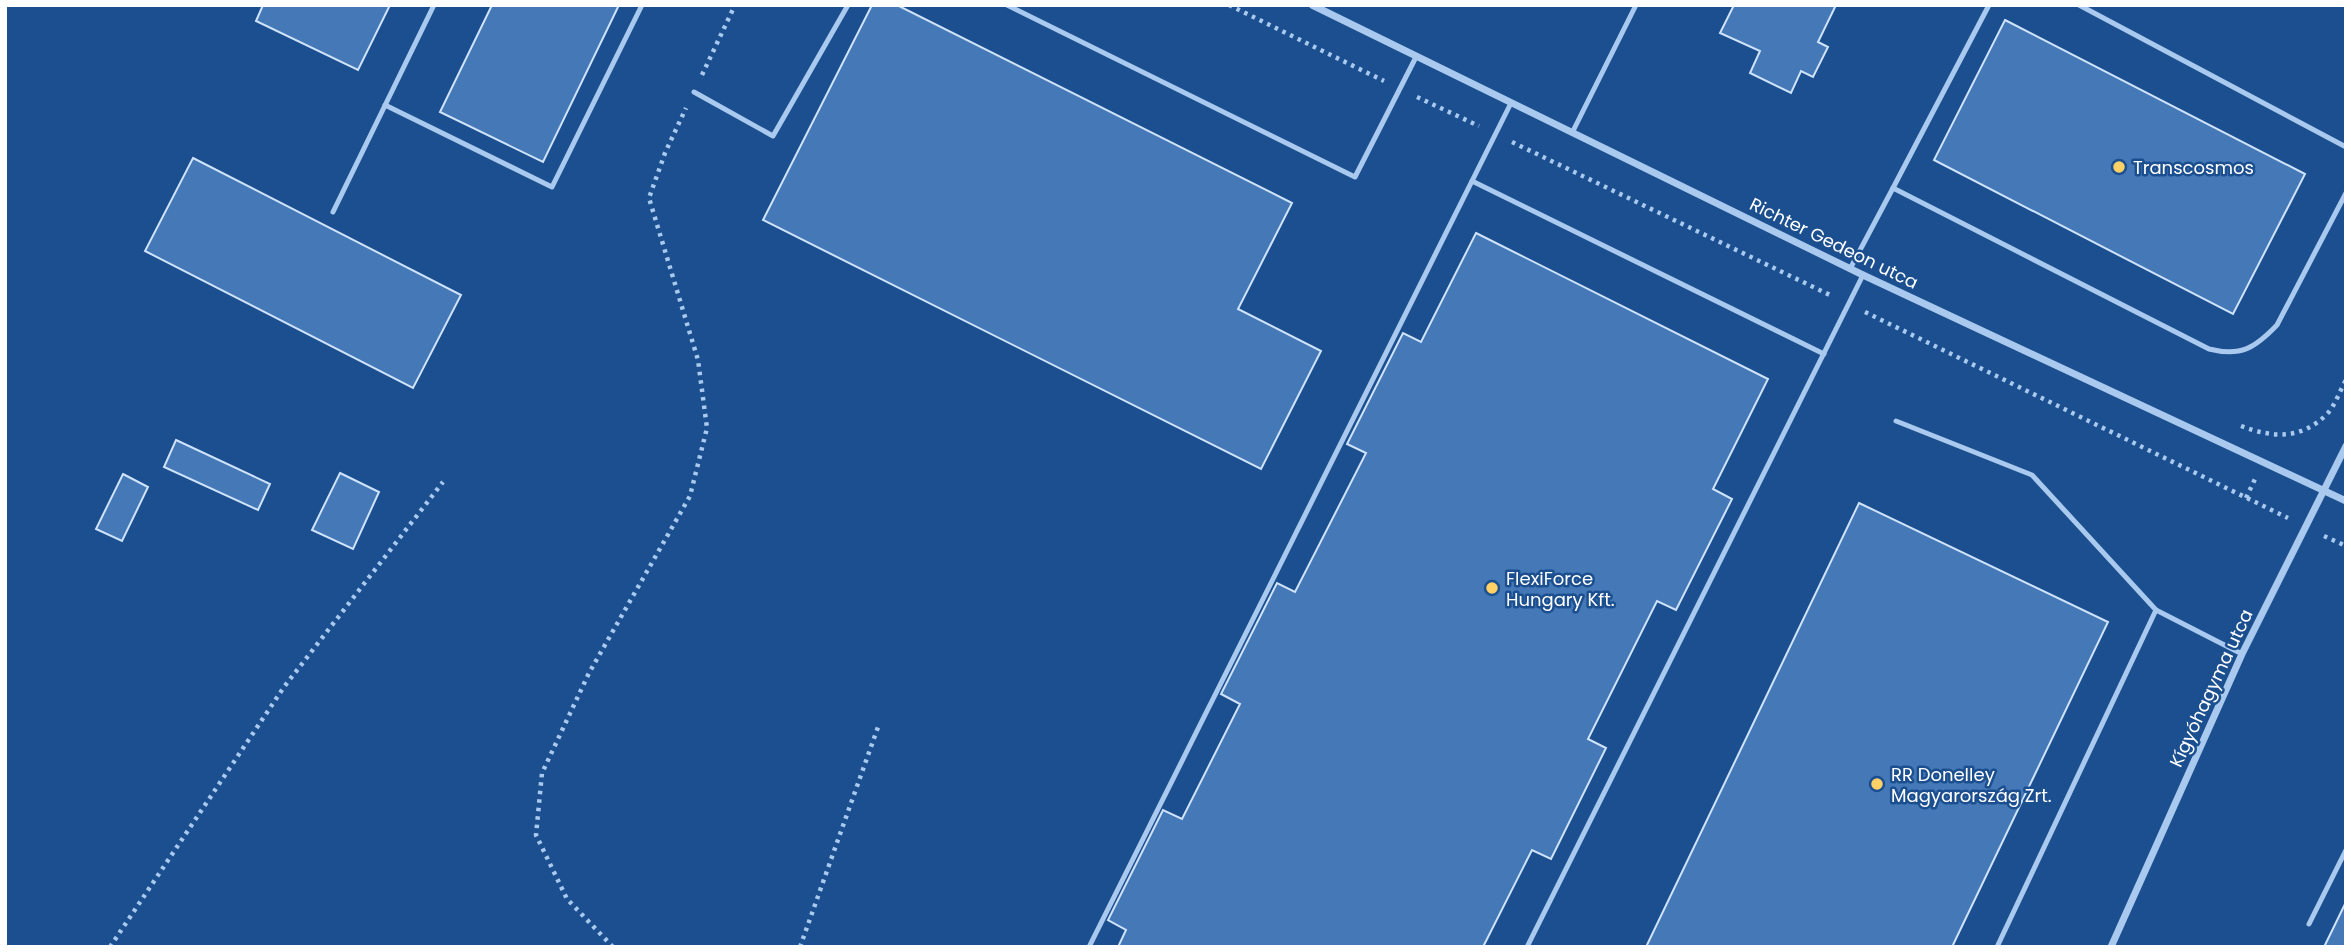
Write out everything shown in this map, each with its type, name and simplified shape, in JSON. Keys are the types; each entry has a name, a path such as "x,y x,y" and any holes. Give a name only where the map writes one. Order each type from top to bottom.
{"street":[{"name":"Richter Gedeon utca","path":"1312,5 1850,269 2346,501"},
{"name":"Kígyóhagyma utca","path":"2111,947 2242,654 2346,446"}],"lane":[{"path":"332,212 434,5"},
{"path":"385,105 552,187 642,5"},
{"path":"694,92 773,136 848,5"},
{"path":"1007,5 1355,177 1416,57"},
{"path":"1572,133 1636,5"},
{"path":"1850,269 1989,5"},
{"path":"2078,5 2346,147"},
{"path":"1089,947 1511,103"},
{"path":"1472,181 1824,354"},
{"path":"1893,188 2209,349 2230,354 2246,349 2265,338 2277,325 2346,194"},
{"path":"1527,947 1863,275"},
{"path":"1896,421 2032,475 2156,610 2242,654"},
{"path":"1997,947 2156,610"},
{"path":"2309,923 2346,850"}],"path":[{"path":"613,947 567,899 536,835 542,773 589,673 690,496 707,428 698,360 649,198 665,153 735,5"},
{"path":"1229,5 2346,546"},
{"path":"2231,422 2254,431 2286,436 2304,430 2329,413 2346,380"},
{"path":"110,947 284,687 443,482"},
{"path":"800,947 878,727"}],"building":[{"path":"263,5 390,5 358,70 256,21"},
{"path":"492,5 619,5 543,162 440,112"},
{"path":"872,5 897,5 1292,203 1238,309 1321,351 1261,469 763,220"},
{"path":"1734,5 1836,5 1818,42 1828,47 1813,77 1801,71 1791,93 1750,73 1760,51 1720,33"},
{"name":"Transcosmos","path":"2005,20 2305,174 2233,314 1934,160"},
{"path":"193,158 461,295 413,388 145,251"},
{"name":"FlexiForce Hungary Kft.","path":"1476,233 1768,379 1713,489 1732,499 1676,610 1657,601 1588,739 1606,748 1551,859 1532,850 1483,947 1118,947 1126,930 1108,920 1163,810 1182,819 1240,704 1221,694 1277,583 1295,592 1366,453 1347,444 1403,333 1421,342"},
{"path":"176,440 270,484 258,510 164,467"},
{"path":"340,473 379,492 353,549 312,530"},
{"path":"123,474 148,487 122,541 96,529"},
{"name":"RR Donelley Magyarország Zrt.","path":"1859,503 2108,622 1952,947 1646,947"},
{"path":"2346,902 2346,947 2324,947"}],"place":[{"name":"Transcosmos","path":"2119,167"},
{"name":"FlexiForce Hungary Kft.","path":"1492,588"},
{"name":"RR Donelley Magyarország Zrt.","path":"1877,784"}]}
